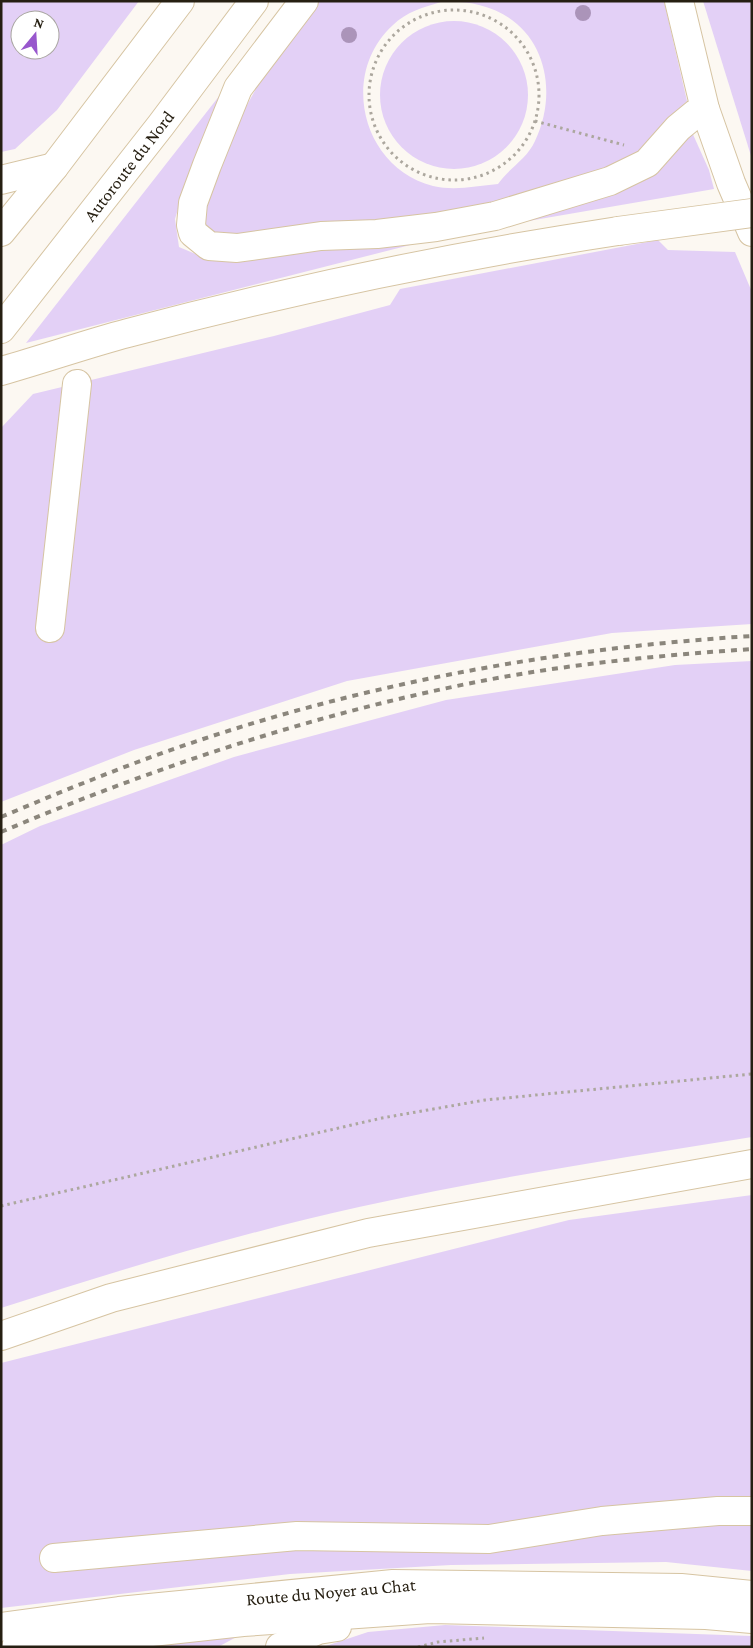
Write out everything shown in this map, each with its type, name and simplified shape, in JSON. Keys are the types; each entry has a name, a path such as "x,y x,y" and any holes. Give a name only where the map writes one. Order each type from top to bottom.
{"main road":[{"path":"1,232 54,167 180,1"},
{"name":"Autoroute du Nord","path":"1,329 161,125 254,1"},
{"path":"304,1 238,88 207,164 193,203 191,225 194,233 209,246 237,248 321,236 377,234 436,227 495,216 610,181 647,163 678,128 695,114 705,109"},
{"path":"679,1 705,109 731,183 752,232"},
{"path":"1,180 54,167"},
{"path":"1,371 127,333 250,303 471,256 618,231 752,213"},
{"path":"50,628 77,384"},
{"path":"1,1336 111,1298 368,1233 752,1164"},
{"path":"54,1558 297,1536 489,1539 602,1520 752,1510"},
{"name":"Route du Noyer au Chat","path":"1,1627 119,1611 393,1584 681,1588 752,1595"},
{"path":"280,1647 318,1630 430,1609"},
{"name":"Route du Noyer au Chat","path":"16,1647 243,1622 430,1609 706,1615 752,1620"}],"path":[{"path":"443,10 464,10 485,16 504,26 520,41 531,59 538,79 535,121 526,140 512,157 495,169 475,177 453,179 432,177 412,169 395,156 379,133 373,120 369,100 370,78 377,58 388,40 404,26 422,15 443,10"},
{"path":"535,121 629,147"},
{"path":"1,1206 382,1118 485,1100 752,1074"}],"shaded area":[{"path":"1,1 139,1 57,110 15,149 1,152"},
{"path":"317,1 664,1 687,101 638,158 490,210 240,241 204,234 202,220 223,148 262,78","holes":["441,2 474,4 501,13 518,25 531,40 540,58 545,78 546,99 543,120 532,147 498,184 449,188 433,186 409,176 389,160 375,140 366,117 363,93 366,68 376,45 398,20 409,13"]},
{"path":"703,1 752,1 752,159"},
{"path":"454,21 482,27 506,43 522,67 528,95 522,123 506,147 482,163 454,169 426,163 402,147 386,123 380,95 386,67 402,43 426,27"},
{"path":"227,86 185,185 175,219 179,247 205,258 418,243 26,343"},
{"path":"691,130 709,170 714,189 500,226"},
{"path":"658,240 668,250 735,252 752,292 752,624 612,633 347,681 134,750 1,802 1,428 33,394 274,336 390,305 400,289"},
{"path":"752,661 752,1137 506,1178 359,1207 179,1253 1,1308 1,845 40,826 234,757 446,700 675,665"},
{"path":"752,1195 752,1571 666,1562 451,1565 290,1574 1,1608 1,1363 569,1220"},
{"path":"445,1625 752,1636 752,1647 323,1647 368,1632"},
{"path":"240,1635 218,1647 115,1647"}],"railway":[{"path":"1,817 118,769 210,737 285,714 362,694 517,662 673,642 752,636"},
{"path":"1,832 121,784 243,742 366,707 492,679 557,668 654,657 752,649"}]}
